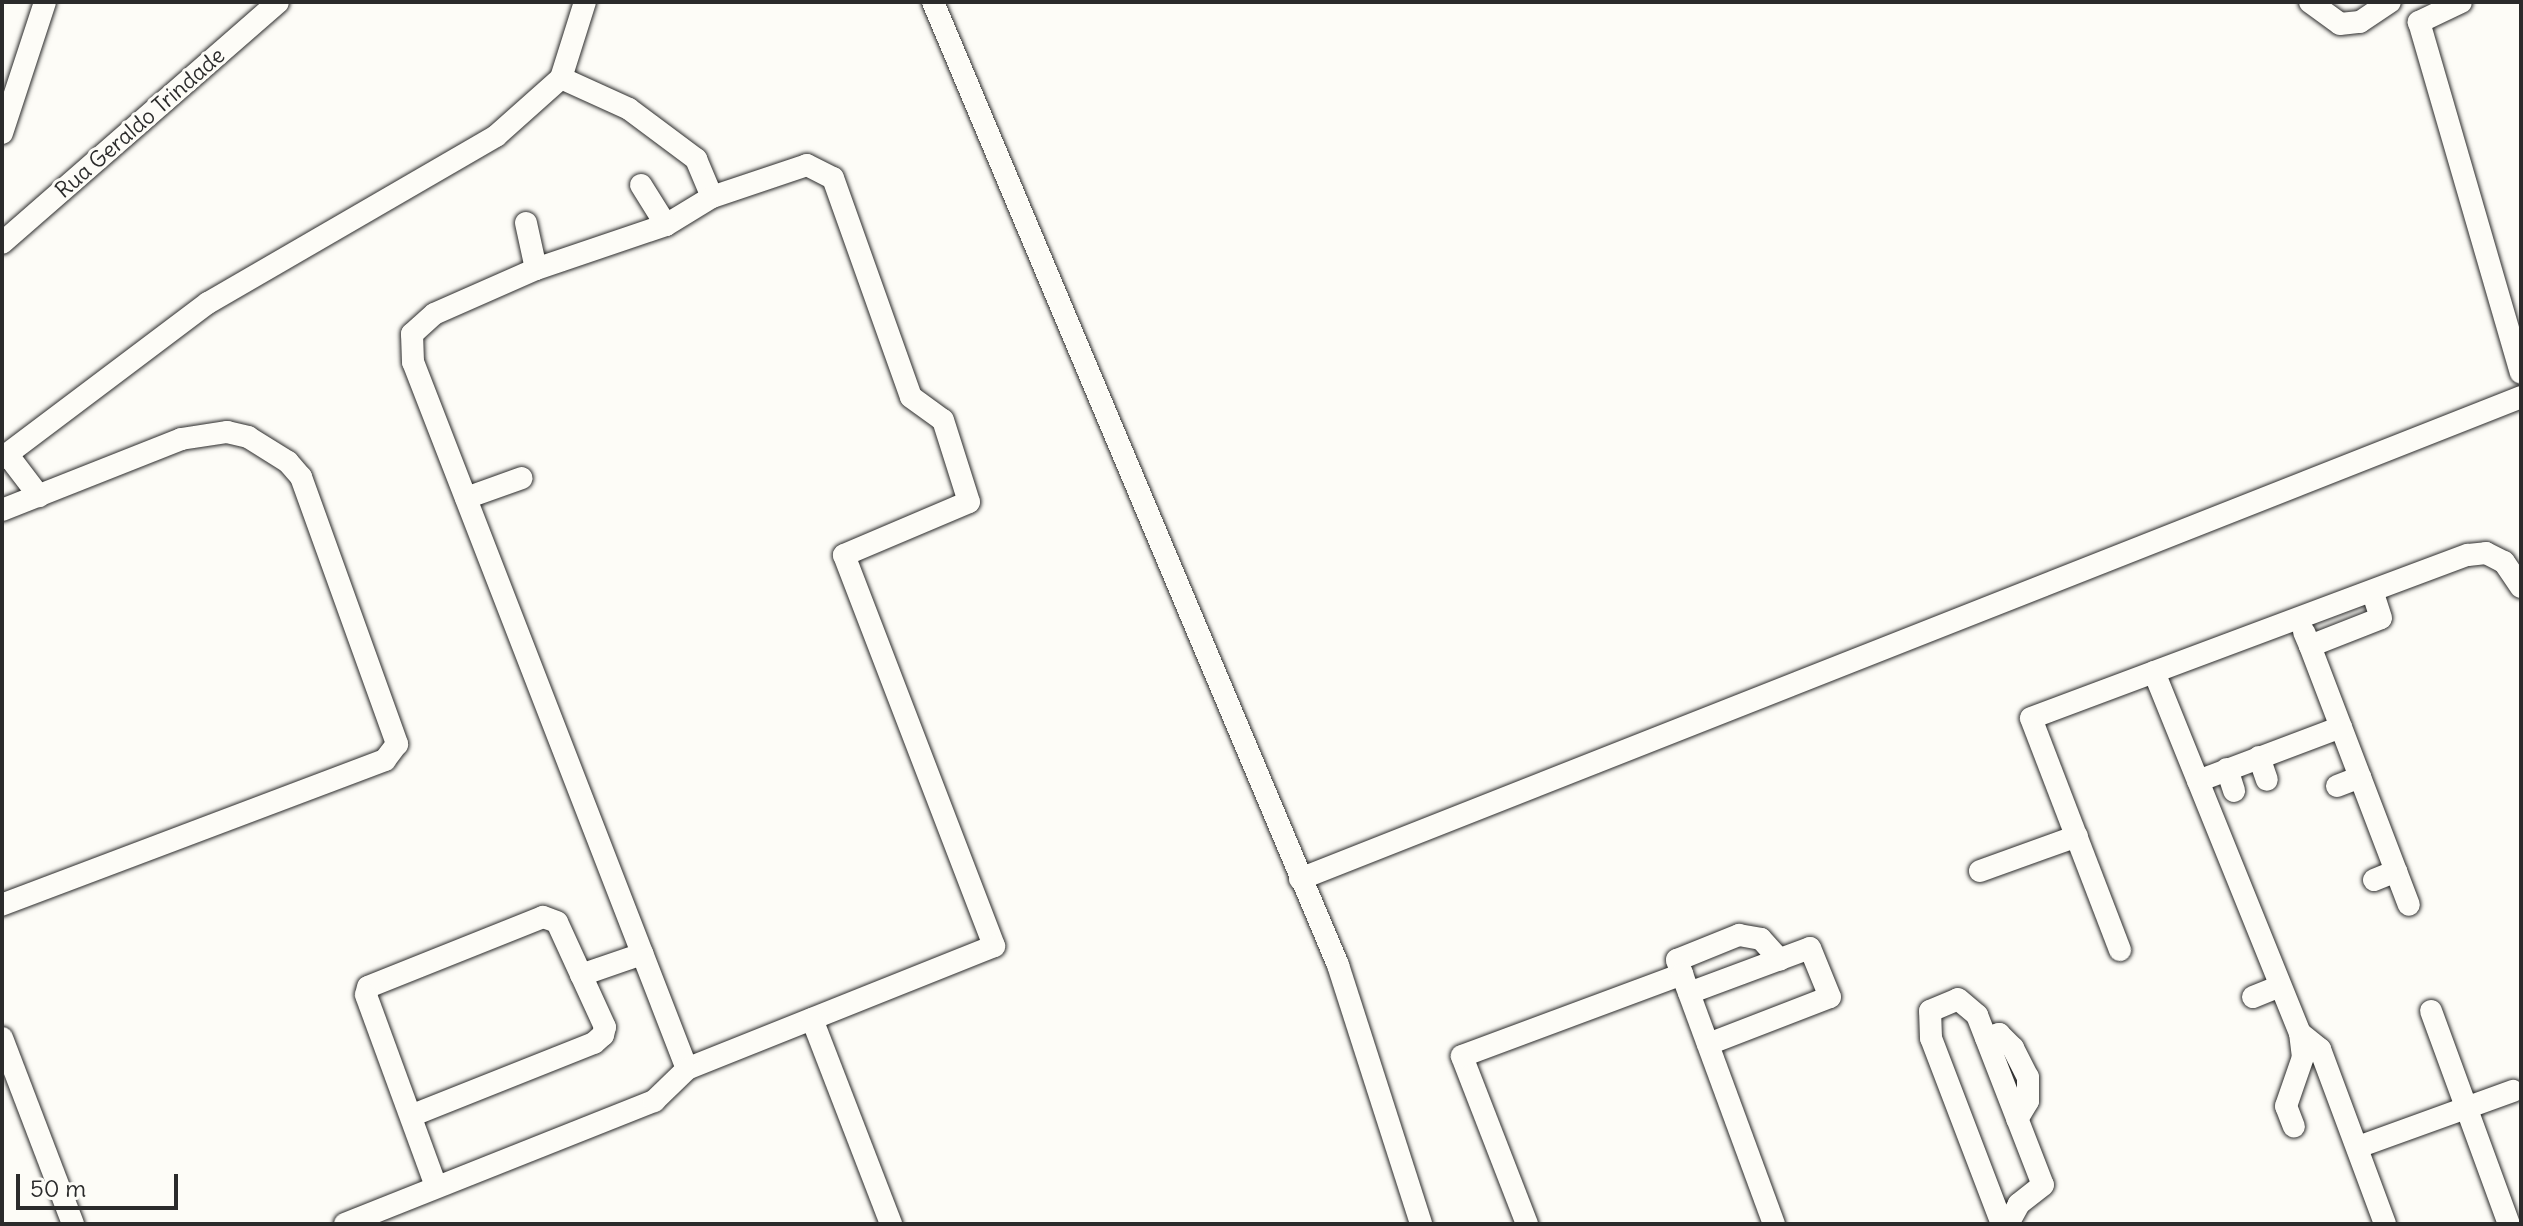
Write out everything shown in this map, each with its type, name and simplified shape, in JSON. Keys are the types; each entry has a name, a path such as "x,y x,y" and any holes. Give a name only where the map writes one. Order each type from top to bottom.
{"street":[{"path":"2,133 45,2"},
{"name":"Rua Geraldo Trindade","path":"2,243 278,2"},
{"path":"39,496 5,456 208,303 496,136 561,78 585,2"},
{"path":"933,2 1338,965 1421,1224"},
{"path":"2310,2 2340,24 2360,22 2390,2"},
{"path":"2461,2 2419,22 2521,372"},
{"path":"561,78 629,109 696,159 712,197"},
{"path":"345,1224 435,1184 654,1101 687,1069 994,946 844,555 969,502 943,420 911,397 833,178 807,165 712,197 666,225 536,269 434,314 412,334 413,362 687,1069"},
{"path":"641,185 666,225"},
{"path":"526,223 536,269"},
{"path":"1300,879 2521,397"},
{"path":"2,510 181,439 227,432 248,437 288,462 301,477 397,744 385,760 2,905"},
{"path":"466,498 522,478"},
{"path":"2120,950 2031,718 2468,555 2486,553 2504,562 2521,587"},
{"path":"2310,646 2381,618 2372,591"},
{"path":"2299,619 2409,905"},
{"path":"2154,672 2278,987 2300,1033 2303,1057 2286,1106 2294,1127"},
{"path":"2198,781 2341,727"},
{"path":"2259,757 2267,780"},
{"path":"2227,769 2234,791"},
{"path":"2337,786 2360,777"},
{"path":"1980,871 2077,836"},
{"path":"2374,880 2396,871"},
{"path":"413,1115 594,1043 605,1027 557,922 543,917 375,981 366,995 413,1115 435,1184"},
{"path":"1774,1224 1677,960 1739,935 1761,939 1780,960"},
{"path":"1527,1224 1462,1056 1685,983 1780,960 1810,948 1829,998 1708,1044"},
{"path":"581,975 642,954"},
{"path":"2253,997 2278,987"},
{"path":"1958,999 1977,1015 2043,1185 2019,1204 2005,1224 1931,1038 1930,1011 1958,999"},
{"path":"2431,1011 2509,1224"},
{"path":"812,1019 891,1224"},
{"path":"2300,1033 2320,1049 2385,1224"},
{"path":"2,1038 73,1224"},
{"path":"2358,1147 2513,1091"}]}
